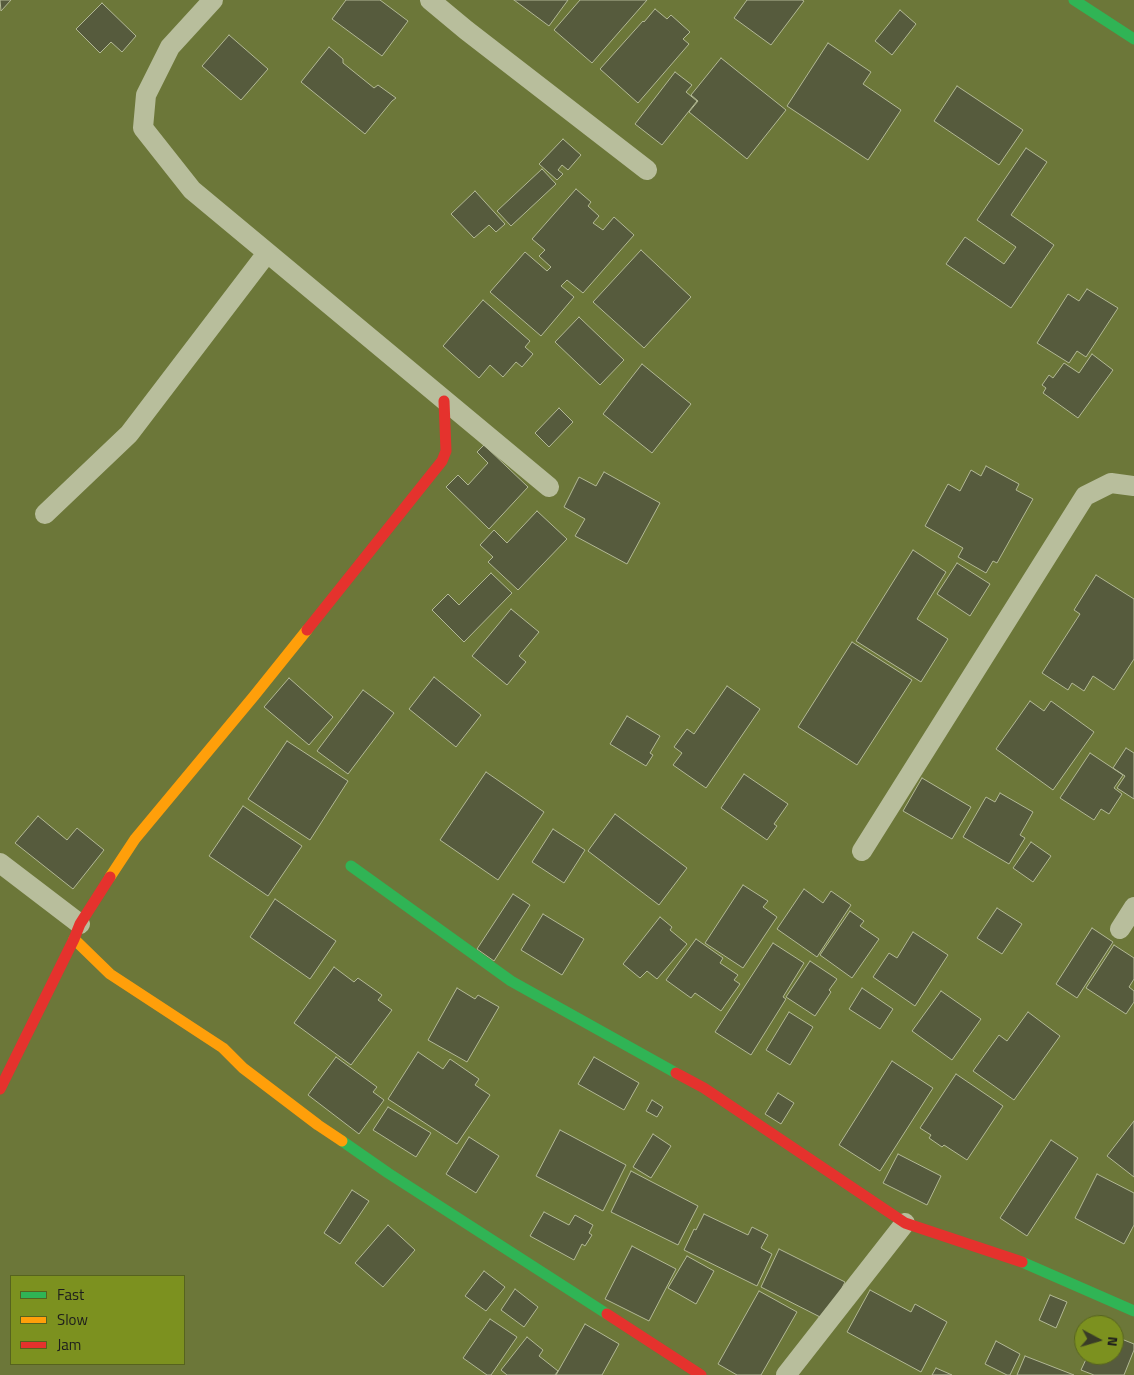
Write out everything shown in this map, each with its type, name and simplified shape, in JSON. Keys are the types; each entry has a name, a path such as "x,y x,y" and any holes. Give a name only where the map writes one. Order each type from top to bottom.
{"street":[{"path":"213,0 170,47 146,95 143,128 192,190 549,487"},
{"path":"430,0 647,170"},
{"path":"1074,0 1134,39"},
{"path":"45,514 129,434 267,253"},
{"path":"0,1089 77,932 100,892 135,839 254,696 442,461 446,451 444,401"},
{"path":"862,851 1085,496 1110,484 1134,486"},
{"path":"0,863 77,932 110,974 223,1048 243,1068 318,1125 701,1375"},
{"path":"350,866 511,981 704,1088 905,1223 1015,1259 1134,1311"},
{"path":"1120,929 1134,907"},
{"path":"786,1375 905,1223"}],"building":[{"path":"0,0 11,0 1,11"},
{"path":"346,0 380,0 408,21 382,56 332,19"},
{"path":"514,0 568,0 549,26"},
{"path":"580,0 647,0 592,63 554,30"},
{"path":"747,0 804,1 771,45 734,18"},
{"path":"102,3 136,36 122,52 111,42 100,53 76,29"},
{"path":"655,9 667,19 671,15 690,32 683,39 689,44 638,103 600,69"},
{"path":"900,10 916,24 892,55 875,41"},
{"path":"229,35 268,69 241,100 202,66"},
{"path":"828,43 871,72 863,84 901,110 868,160 787,106"},
{"path":"329,47 343,59 343,63 374,88 378,85 396,98 365,134 301,82"},
{"path":"721,58 786,110 747,159 689,112 698,101 691,95"},
{"path":"675,72 692,85 686,92 697,101 662,145 635,124"},
{"path":"957,86 1023,130 999,165 934,121"},
{"path":"563,139 581,155 568,170 562,165 558,170 563,174 557,180 539,164"},
{"path":"1026,148 1047,162 1011,215 1054,245 1011,308 946,264 965,237 1004,264 1016,247 977,220"},
{"path":"542,169 556,184 511,226 497,211"},
{"path":"576,189 591,202 588,206 599,216 593,223 603,230 614,217 634,235 583,293 567,280 561,286 574,297 541,336 490,292 525,252 547,271 551,267 539,256 545,250 532,239"},
{"path":"475,191 505,224 496,232 489,225 474,238 451,214"},
{"path":"641,250 691,297 644,348 593,302"},
{"path":"1087,289 1118,308 1086,357 1077,351 1069,363 1037,343 1068,294 1079,301"},
{"path":"483,300 530,341 525,347 533,354 522,367 516,362 503,377 490,365 479,378 443,346"},
{"path":"579,317 624,360 600,385 555,342"},
{"path":"1092,354 1113,370 1078,418 1043,393 1046,388 1042,385 1049,375 1053,378 1064,363 1079,373"},
{"path":"642,364 691,404 652,453 603,414"},
{"path":"559,408 573,422 549,447 535,433"},
{"path":"484,445 528,487 489,529 446,487 458,475 468,485 488,463 477,452"},
{"path":"986,466 1019,484 1016,490 1033,499 997,563 993,561 986,573 958,557 963,548 925,526 948,484 960,491 971,470 981,476"},
{"path":"604,472 660,503 627,564 575,536 585,519 564,507 579,477 596,486"},
{"path":"537,511 567,539 518,590 488,562 493,557 480,545 494,530 507,543"},
{"path":"913,550 946,572 917,619 948,639 921,682 856,641"},
{"path":"957,563 990,584 970,616 937,594"},
{"path":"491,573 512,593 464,642 432,610 448,594 459,605"},
{"path":"1096,575 1134,599 1134,659 1114,690 1093,676 1084,691 1072,683 1068,690 1042,673 1080,614 1074,610"},
{"path":"511,609 539,632 519,656 526,662 507,685 472,656"},
{"path":"852,642 912,680 857,765 798,727"},
{"path":"434,677 481,715 456,747 409,709"},
{"path":"289,678 333,717 309,745 264,707"},
{"path":"727,686 760,709 706,788 673,765 682,753 674,747 687,729 694,734"},
{"path":"363,690 394,713 348,774 317,751"},
{"path":"1030,701 1044,711 1051,701 1094,732 1053,790 996,749"},
{"path":"627,716 660,736 650,753 653,755 646,766 610,744"},
{"path":"287,741 348,781 310,840 248,799"},
{"path":"1126,748 1134,753 1134,799 1117,788 1125,776 1113,768"},
{"path":"1090,753 1123,775 1114,788 1122,794 1109,814 1101,809 1094,820 1060,798"},
{"path":"486,772 544,812 498,880 440,840"},
{"path":"744,774 788,804 774,824 777,826 767,840 721,808"},
{"path":"922,778 971,807 952,839 903,811"},
{"path":"1000,793 1033,812 1020,835 1025,838 1009,864 963,837 986,797 995,802"},
{"path":"243,806 302,846 268,896 209,856"},
{"path":"615,814 687,868 659,905 588,851"},
{"path":"38,816 67,840 77,828 104,850 73,889 15,843"},
{"path":"553,829 585,850 564,883 532,862"},
{"path":"1031,842 1051,856 1033,882 1013,868"},
{"path":"743,885 768,901 763,907 777,917 743,968 705,943"},
{"path":"804,889 823,903 831,891 851,905 817,957 777,929"},
{"path":"513,894 530,905 494,961 477,949"},
{"path":"275,899 336,941 310,979 250,937"},
{"path":"997,908 1022,924 1002,954 977,938"},
{"path":"850,911 864,921 860,926 879,939 852,978 820,955"},
{"path":"543,914 584,939 562,975 521,950"},
{"path":"660,917 672,927 670,930 687,944 657,979 647,971 640,978 623,964"},
{"path":"1092,928 1113,942 1077,998 1056,984"},
{"path":"913,932 948,955 915,1006 873,977 889,953 897,958"},
{"path":"696,939 723,958 720,963 738,975 734,980 740,984 721,1011 695,993 691,998 666,980"},
{"path":"773,943 804,963 783,997 786,999 751,1055 715,1032"},
{"path":"1114,945 1134,958 1134,979 1129,987 1134,991 1134,1002 1126,1014 1086,988"},
{"path":"810,961 837,979 815,1016 786,997"},
{"path":"334,967 354,982 358,978 382,995 378,1000 392,1010 351,1065 294,1023"},
{"path":"457,988 475,999 478,995 499,1007 467,1062 428,1040"},
{"path":"862,988 893,1009 880,1029 849,1009"},
{"path":"941,991 981,1019 952,1060 912,1031"},
{"path":"789,1012 813,1027 790,1065 766,1050"},
{"path":"1028,1012 1060,1036 1014,1100 973,1071 999,1035 1007,1041"},
{"path":"418,1052 443,1069 450,1059 479,1079 475,1085 490,1095 457,1144 388,1099"},
{"path":"336,1057 377,1087 373,1092 384,1100 359,1134 308,1095"},
{"path":"594,1057 639,1083 624,1110 578,1084"},
{"path":"892,1061 933,1088 880,1171 839,1145"},
{"path":"956,1074 1003,1106 967,1160 944,1145 942,1147 929,1138 931,1135 920,1128"},
{"path":"778,1093 794,1103 781,1124 765,1114"},
{"path":"652,1100 663,1107 657,1117 646,1111"},
{"path":"388,1107 431,1133 416,1157 373,1130"},
{"path":"1134,1121 1134,1177 1107,1156"},
{"path":"560,1130 626,1165 603,1211 536,1176"},
{"path":"653,1134 671,1146 651,1178 633,1167"},
{"path":"469,1137 499,1156 476,1193 446,1174"},
{"path":"1051,1140 1078,1158 1027,1236 1000,1218"},
{"path":"898,1154 941,1176 927,1205 883,1183"},
{"path":"631,1171 698,1206 678,1245 611,1212"},
{"path":"1097,1174 1134,1193 1134,1225 1124,1244 1075,1218"},
{"path":"352,1190 369,1201 340,1244 324,1233"},
{"path":"544,1212 569,1225 575,1215 593,1225 589,1233 592,1235 585,1246 582,1244 574,1260 530,1236"},
{"path":"704,1214 748,1235 752,1227 768,1235 761,1248 772,1254 757,1286 684,1250"},
{"path":"388,1225 415,1250 383,1287 355,1263"},
{"path":"632,1246 676,1269 649,1321 605,1299"},
{"path":"779,1249 845,1282 826,1320 761,1287"},
{"path":"687,1256 714,1271 696,1304 668,1288"},
{"path":"484,1271 505,1287 486,1311 465,1296"},
{"path":"515,1289 538,1307 524,1327 501,1310"},
{"path":"870,1290 911,1312 915,1304 947,1322 921,1372 847,1332"},
{"path":"759,1291 797,1312 761,1375 737,1375 718,1364"},
{"path":"1050,1295 1067,1302 1056,1328 1039,1320"},
{"path":"490,1319 517,1337 491,1375 487,1375 463,1358"},
{"path":"585,1324 619,1344 602,1375 556,1375"},
{"path":"527,1337 543,1350 539,1356 558,1371 555,1375 507,1375 501,1370"},
{"path":"1124,1340 1134,1344 1134,1350 1124,1375 1094,1375 1081,1370 1083,1365 1124,1365"},
{"path":"996,1341 1020,1354 1010,1375 985,1364"},
{"path":"1025,1356 1074,1375 1017,1375"},
{"path":"936,1368 952,1375 932,1375"}],"traffic: fast":[{"path":"1074,0 1134,39"},
{"path":"351,866 511,981 676,1073"},
{"path":"342,1141 388,1173 607,1314"},
{"path":"1022,1262 1134,1311"}],"traffic: slow":[{"path":"110,877 135,839 307,630"},
{"path":"74,939 110,974 223,1048 243,1068 342,1141"}],"traffic: jam":[{"path":"307,630 442,461 446,451 444,401"},
{"path":"0,1089 80,924 110,877"},
{"path":"676,1073 704,1088 905,1223 1022,1262"},
{"path":"607,1314 701,1375"}]}
